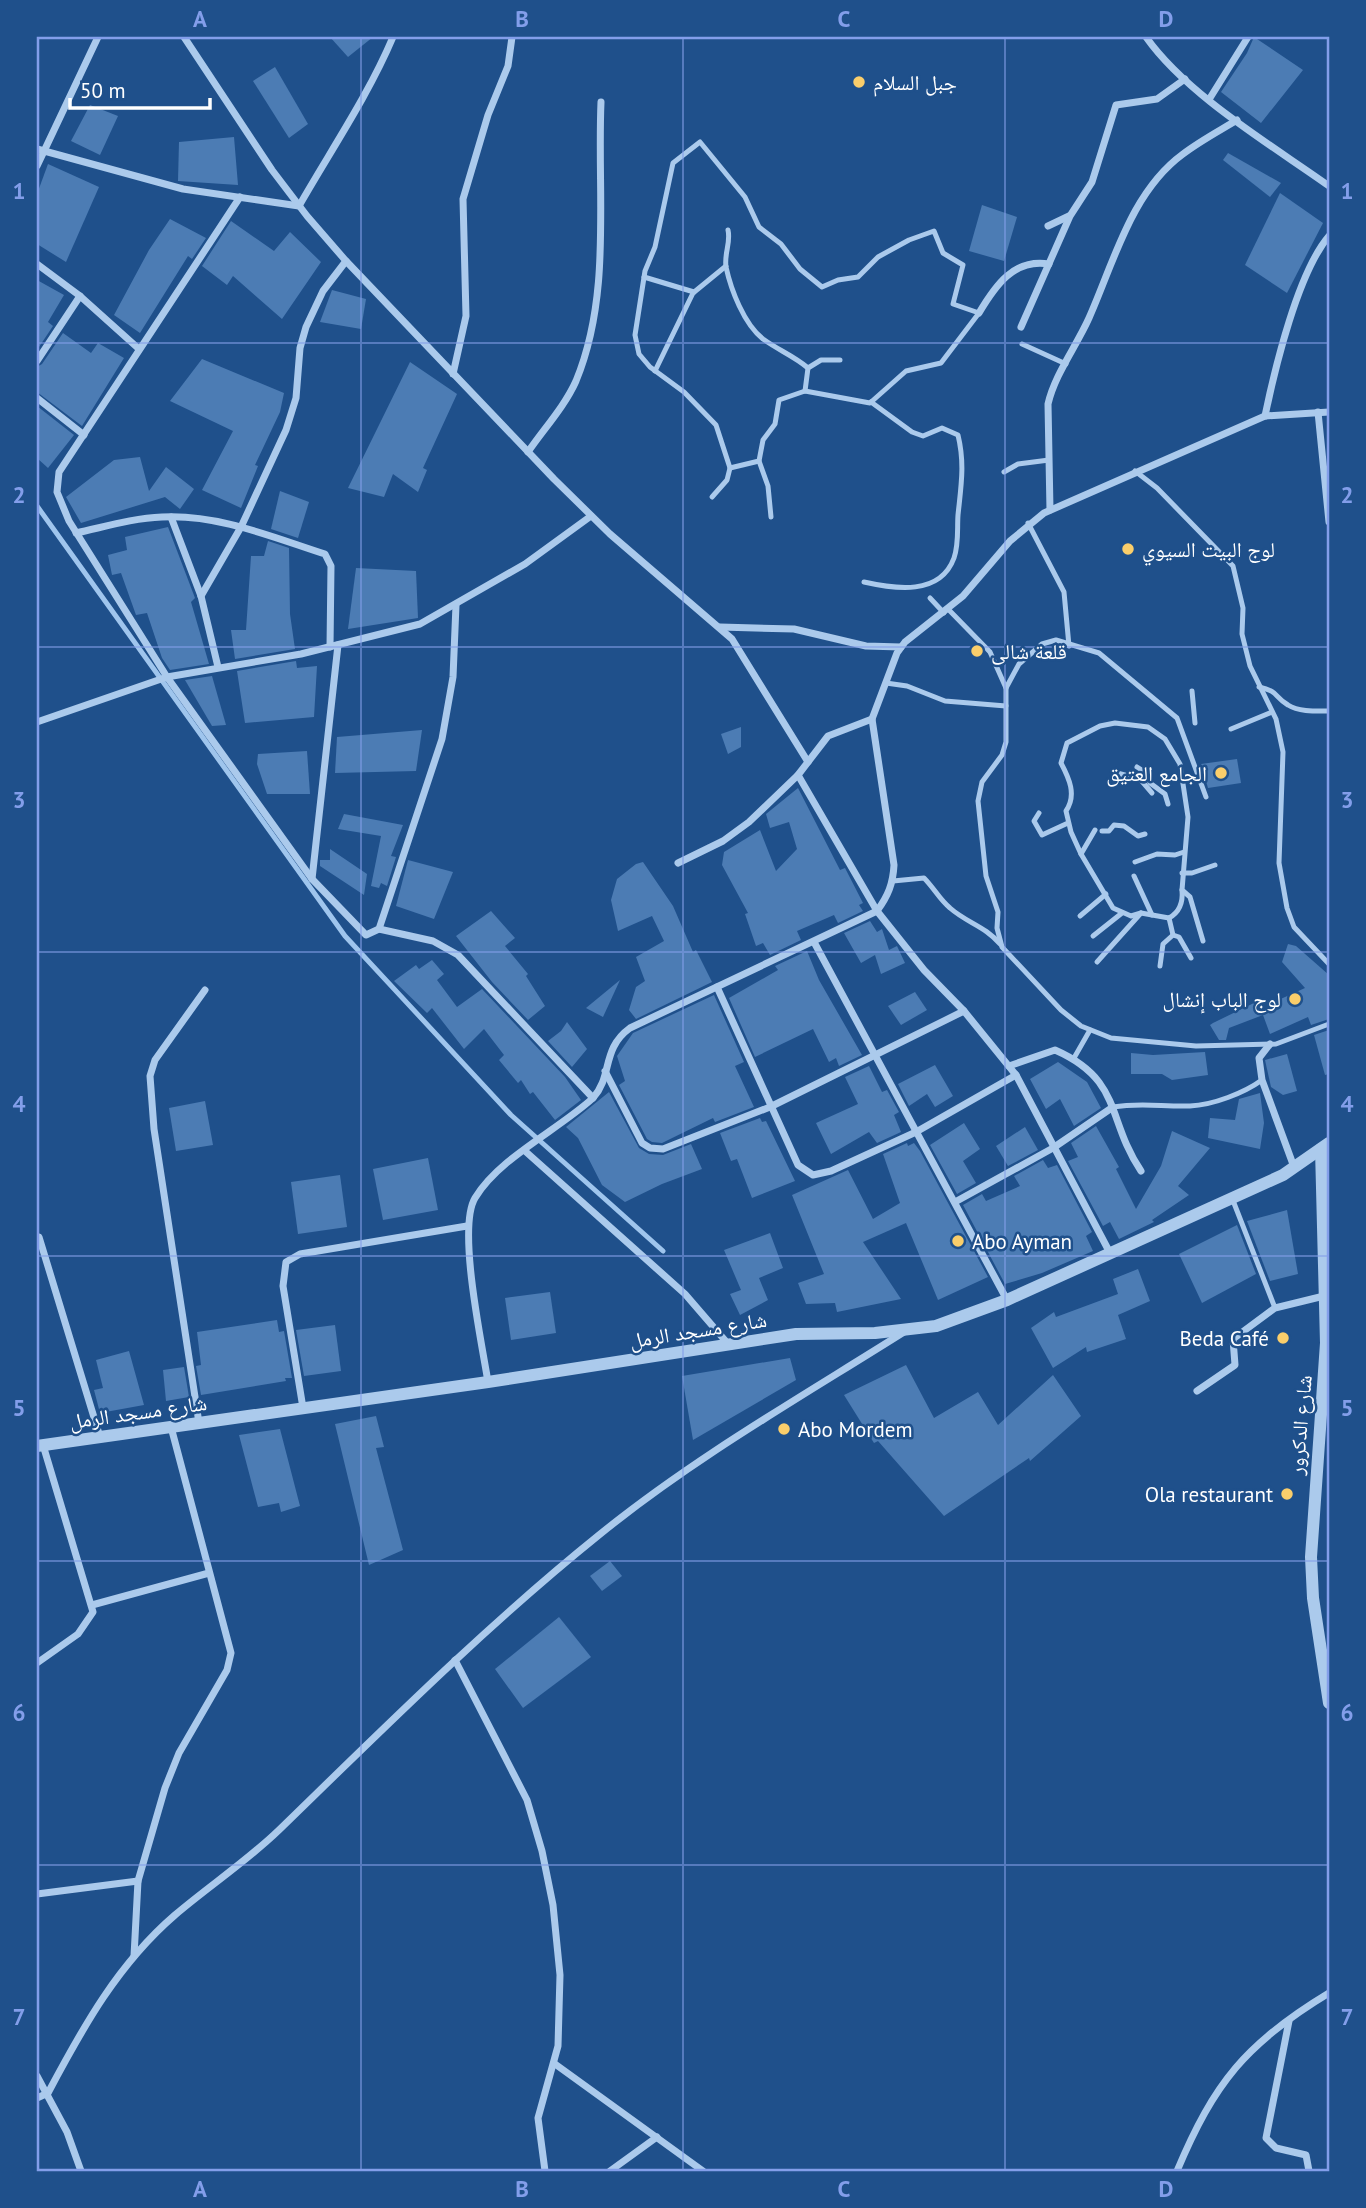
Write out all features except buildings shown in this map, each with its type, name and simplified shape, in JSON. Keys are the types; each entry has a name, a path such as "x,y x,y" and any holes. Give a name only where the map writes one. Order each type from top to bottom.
{"street":[{"path":"37,166 40,150 78,85 98,37"},
{"path":"184,37 299,206 345,261 591,516 720,627 744,655 808,762"},
{"path":"299,206 351,115 377,76 393,37"},
{"path":"453,374 466,316 463,200 488,115 508,66 512,37"},
{"path":"1146,37 1185,79 1329,186"},
{"path":"1210,99 1248,37"},
{"path":"1021,327 1070,216 1092,182 1116,105 1157,99 1185,79"},
{"path":"528,452 575,384 594,319 600,287 601,102"},
{"path":"1050,510 1048,404 1051,389 1066,364 1141,201 1164,171 1182,154 1237,120"},
{"path":"40,150 127,177 183,189 299,206"},
{"path":"240,197 56,480 61,505 76,533 167,677 312,878 362,933 370,936 379,929 442,739 453,677 456,605"},
{"path":"1048,226 1070,216"},
{"path":"1265,416 1278,354 1300,294 1322,244 1329,236"},
{"path":"201,596 241,527 286,430 296,398 300,348 314,307 345,261"},
{"path":"979,313 998,282 1034,261 1049,264"},
{"path":"37,264 80,296 139,349"},
{"path":"37,361 80,296"},
{"path":"37,398 84,435"},
{"path":"1318,412 1329,522"},
{"path":"488,1382 467,1226 469,1209 476,1197 501,1170 593,1098 601,1086 607,1059 620,1035 877,911 893,881 894,865 872,719 901,647 912,635 946,611 1028,523 1050,510 1265,416 1329,412"},
{"path":"37,722 167,677 334,646 420,624 525,564 591,516"},
{"path":"171,517 201,596 218,667"},
{"path":"76,533 143,518 171,517 241,527 328,557 334,646 312,878"},
{"path":"720,627 794,629 866,646 901,647"},
{"path":"678,863 723,841 750,822 798,775 832,733 872,719"},
{"path":"798,775 877,911 924,970 964,1011 1016,1075 1110,1253"},
{"path":"379,929 433,941 458,955 593,1098"},
{"path":"814,942 1007,1300"},
{"path":"717,987 798,1165 813,1175 831,1171 916,1132 1016,1075"},
{"path":"199,1423 154,1129 150,1076 155,1060 205,990"},
{"path":"605,1071 642,1143 650,1149 663,1149 770,1107 964,1011"},
{"path":"1270,1044 1259,1058 1262,1080 1294,1168"},
{"path":"1009,1066 1055,1050 1074,1058 1094,1075 1111,1096 1131,1156 1141,1171"},
{"path":"956,1202 1053,1148 1113,1107"},
{"name":"شارع مسجد الرمل","path":"40,1445 488,1382 796,1334 907,1330 936,1326 1007,1300 1232,1198 1294,1168 1325,1146"},
{"name":"شارع الدكرور","path":"1325,1146 1326,1401 1311,1558 1313,1598 1329,1703"},
{"path":"525,1151 685,1294 729,1345"},
{"path":"303,1408 283,1286 286,1262 300,1254 467,1226"},
{"path":"38,1237 100,1437"},
{"path":"1196,1391 1235,1365 1233,1339 1275,1308 1324,1296"},
{"path":"37,2098 48,2093 85,2024 134,1956 174,1915 275,1833 455,1660 601,1533 708,1456 907,1330"},
{"path":"134,1956 138,1881 165,1788 179,1753 230,1661 171,1427"},
{"path":"37,1663 78,1634 92,1617 93,1605 40,1445"},
{"path":"93,1605 209,1573"},
{"path":"455,1660 527,1800 553,1905 560,1975 555,2064 538,2118 545,2171"},
{"path":"37,1894 138,1881"},
{"path":"1177,2171 1195,2128 1221,2083 1235,2065 1329,1993"},
{"path":"1289,2021 1266,2138 1276,2148 1306,2155 1309,2171"},
{"path":"555,2064 703,2171"},
{"path":"37,2076 48,2093 81,2171"},
{"path":"610,2171 657,2137"}],"lane":[{"path":"712,497 727,480 730,468 716,425 639,354 635,335 644,277 656,247 673,163 699,142 745,197 759,227 781,244 800,269 822,288 838,280 858,277 878,257 909,240 934,231 943,253 963,265 953,304 979,313 941,363 906,371 871,402"},
{"path":"728,230 731,243 726,266 743,312 760,336 808,368"},
{"path":"655,371 694,292 726,266"},
{"path":"644,277 694,292"},
{"path":"1022,344 1066,364"},
{"path":"808,368 821,360 840,360"},
{"path":"805,391 808,368"},
{"path":"771,517 768,486 759,461 763,440 775,424 779,400 805,391 871,402 912,432 923,436 942,428 958,435 964,477 953,560 942,573 917,589 864,582"},
{"path":"1004,472 1018,464 1049,460"},
{"path":"730,468 759,461"},
{"path":"1135,471 1157,488 1233,566 1243,608 1242,634 1259,687 1272,712 1283,752 1279,863"},
{"path":"1028,523 1064,592 1069,646"},
{"path":"930,598 990,652 1003,673 1006,688 1006,742 1002,755 982,782 978,801 986,876 996,903 1002,947"},
{"path":"1006,688 1019,664 1042,644 1056,640 1099,653 1177,718 1206,797"},
{"path":"886,683 907,687 944,701 1006,706"},
{"path":"1259,687 1275,691 1288,705 1310,711 1329,711"},
{"path":"1192,691 1195,723"},
{"path":"1231,729 1272,712"},
{"path":"1115,723 1148,727 1165,739 1180,764 1189,834 1182,873 1183,899 1175,915 1169,918 1122,914 1113,908 1098,878 1087,868 1068,823 1066,811 1072,803 1072,793 1060,763 1068,743 1084,732 1115,723"},
{"path":"1137,767 1149,774 1150,783 1165,794 1168,803"},
{"path":"1117,773 1140,779 1152,793"},
{"path":"1039,813 1034,821 1042,835 1068,823"},
{"path":"1081,854 1099,831 1109,831 1114,825 1124,826 1138,836 1145,834"},
{"path":"1135,862 1157,853 1175,855 1184,852"},
{"path":"1276,855 1287,908 1294,927 1329,964"},
{"path":"1182,873 1192,873 1215,865"},
{"path":"1134,876 1152,915"},
{"path":"893,881 924,878 940,893 947,906 965,920 978,923 1060,1010 1090,1030 1111,1038 1196,1046 1270,1044 1329,1024"},
{"path":"1182,890 1190,897 1203,941"},
{"path":"1080,916 1106,894"},
{"path":"1093,936 1122,914"},
{"path":"1097,962 1142,914"},
{"path":"1169,918 1173,935"},
{"path":"1173,935 1180,937 1191,958"},
{"path":"1160,966 1163,944 1173,935"},
{"path":"1074,1058 1090,1030"},
{"path":"1113,1107 1139,1102 1191,1106 1227,1097 1262,1080"},
{"path":"1232,1198 1275,1308"}],"waterway":[{"path":"37,506 345,936 511,1115 663,1251"}],"place":[{"name":"جبل السلام","path":"859,82"},
{"name":"لوج البيت السيوي","path":"1128,549"},
{"name":"قلعة شالى","path":"977,651"},
{"name":"الجامع العتيق","path":"1221,773"},
{"name":"لوج الباب إنشال","path":"1295,999"},
{"name":"Abo Ayman","path":"958,1241"},
{"name":"Beda Café","path":"1283,1338"},
{"name":"Abo Mordem","path":"784,1429"},
{"name":"Ola restaurant","path":"1287,1494"}]}
